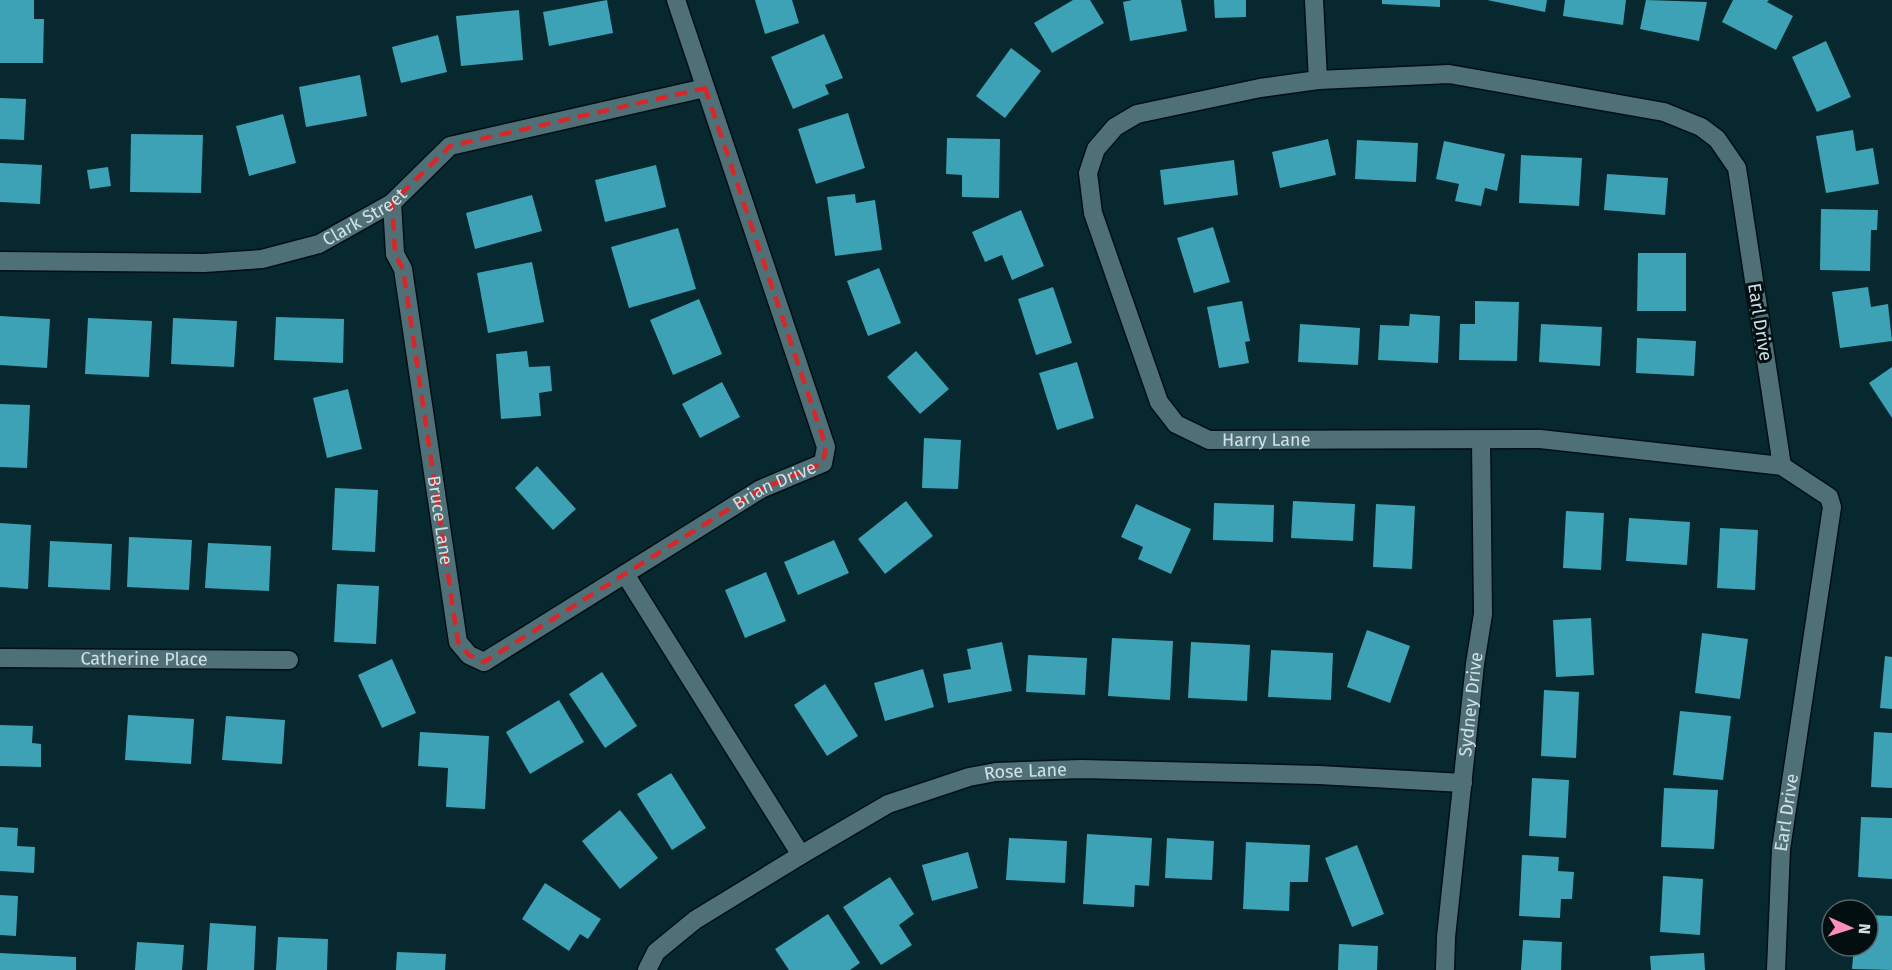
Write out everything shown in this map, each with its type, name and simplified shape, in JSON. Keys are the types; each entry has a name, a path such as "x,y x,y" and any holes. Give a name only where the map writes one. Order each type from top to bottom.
{"street":[{"name":"Brian Drive","path":"625,574 760,489 823,463 826,447 676,0"},
{"path":"1314,0 1318,80"},
{"name":"Earl Drive","path":"1318,80 1449,74 1664,112 1701,127 1717,139 1737,168 1782,466 1829,496 1832,507 1781,849 1776,970"},
{"name":"Harry Lane","path":"1318,80 1260,88 1137,114 1115,127 1096,148 1088,173 1093,213 1159,402 1176,424 1209,440 1540,439 1782,466"},
{"name":"Clark Street","path":"0,261 204,263 262,259 319,244 392,203 450,146 705,88"},
{"name":"Bruce Lane","path":"392,203 395,254 404,269 458,642 469,655 484,662 625,574"},
{"name":"Sydney Drive","path":"1445,970 1463,783 1483,614 1481,440"},
{"path":"625,574 801,855"},
{"name":"Catherine Place","path":"0,658 289,660"},
{"name":"Rose Lane","path":"647,970 656,952 694,920 801,855 888,804 969,777 996,772 1081,769 1319,775 1463,783"}],"highlighted area":[{"path":"705,88 826,447 823,463 761,489 484,662 469,655 458,642 403,269 395,254 392,203 450,146"}],"building":[{"path":"0,0 34,0 34,19 44,19 43,63 0,63"},
{"path":"607,0 613,33 549,46 543,12"},
{"path":"755,0 792,0 799,23 765,34"},
{"path":"1073,0 1090,0 1104,23 1052,53 1034,23"},
{"path":"1181,0 1187,31 1130,41 1123,2"},
{"path":"1214,0 1246,0 1246,17 1215,18"},
{"path":"1382,0 1440,0 1440,7 1382,4"},
{"path":"1487,0 1547,0 1545,12"},
{"path":"1565,0 1626,0 1623,25 1563,16"},
{"path":"1646,0 1707,2 1699,41 1640,29"},
{"path":"1733,0 1769,0 1767,2 1793,16 1776,50 1722,22"},
{"path":"519,10 523,60 461,66 456,16"},
{"path":"824,34 843,78 825,85 829,94 793,109 771,57"},
{"path":"438,35 447,72 401,83 392,47"},
{"path":"1826,41 1851,97 1817,112 1792,57"},
{"path":"1011,48 1041,71 1005,118 976,96"},
{"path":"360,75 367,116 306,127 299,87"},
{"path":"0,98 26,99 24,140 0,139"},
{"path":"848,113 865,168 816,184 798,129"},
{"path":"283,114 296,163 249,176 236,126"},
{"path":"1853,130 1856,151 1873,148 1879,184 1826,193 1816,136"},
{"path":"131,134 203,135 201,193 130,192"},
{"path":"947,138 1000,139 999,198 962,197 962,175 946,174"},
{"path":"1328,139 1336,175 1280,188 1272,152"},
{"path":"1357,140 1418,143 1416,182 1355,179"},
{"path":"1444,141 1505,154 1497,191 1485,188 1481,206 1455,201 1459,184 1436,179"},
{"path":"1521,155 1582,158 1579,206 1519,203"},
{"path":"1234,160 1238,195 1164,205 1160,170"},
{"path":"0,163 42,165 40,204 0,202"},
{"path":"656,165 666,207 605,222 595,180"},
{"path":"108,167 111,186 90,189 87,170"},
{"path":"1607,174 1668,178 1665,215 1604,210"},
{"path":"855,194 856,203 875,200 882,250 835,256 827,197"},
{"path":"532,195 542,231 475,249 466,213"},
{"path":"1821,209 1878,210 1877,230 1871,230 1870,271 1820,270"},
{"path":"1021,210 1044,266 1012,280 1002,255 985,262 972,232"},
{"path":"1213,227 1230,282 1194,293 1177,238"},
{"path":"678,228 696,289 629,308 611,247"},
{"path":"1638,253 1686,253 1686,311 1637,311"},
{"path":"532,262 544,322 488,333 477,273"},
{"path":"879,268 901,323 868,336 847,281"},
{"path":"1053,287 1072,343 1036,355 1018,299"},
{"path":"1868,287 1871,307 1888,304 1892,341 1840,348 1832,292"},
{"path":"699,299 722,354 673,375 650,320"},
{"path":"1242,301 1250,341 1245,342 1249,363 1219,368 1207,307"},
{"path":"1475,301 1519,302 1517,361 1459,360 1460,324 1475,324"},
{"path":"1410,314 1440,316 1438,363 1378,360 1380,325 1409,326"},
{"path":"0,316 50,319 47,368 0,365"},
{"path":"276,317 344,319 343,363 274,360"},
{"path":"88,318 152,321 149,377 85,374"},
{"path":"173,318 237,321 234,367 171,364"},
{"path":"1300,324 1360,328 1358,365 1298,362"},
{"path":"1541,324 1602,327 1600,366 1539,362"},
{"path":"1637,338 1696,341 1694,376 1636,373"},
{"path":"527,351 529,367 550,366 552,391 539,393 541,416 501,419 496,354"},
{"path":"916,351 949,389 920,414 887,377"},
{"path":"1077,362 1094,418 1057,430 1039,373"},
{"path":"1892,367 1892,418 1869,383"},
{"path":"722,382 740,417 700,438 682,404"},
{"path":"348,389 362,449 327,458 313,398"},
{"path":"0,404 30,405 27,468 0,467"},
{"path":"924,438 961,440 958,489 922,488"},
{"path":"537,466 576,509 553,530 515,488"},
{"path":"335,488 378,490 375,552 332,550"},
{"path":"906,501 933,536 885,574 858,539"},
{"path":"1293,501 1355,504 1353,541 1291,538"},
{"path":"1214,503 1274,505 1273,542 1213,540"},
{"path":"1136,504 1191,529 1171,574 1138,559 1143,547 1121,537"},
{"path":"1376,504 1415,506 1412,569 1373,567"},
{"path":"1566,511 1604,513 1601,570 1563,568"},
{"path":"1629,518 1690,522 1687,565 1626,561"},
{"path":"0,523 31,525 28,589 0,587"},
{"path":"1720,528 1758,530 1755,590 1717,588"},
{"path":"129,537 192,540 189,590 127,587"},
{"path":"834,540 849,573 798,595 784,562"},
{"path":"50,541 112,544 110,590 48,587"},
{"path":"208,543 271,546 269,591 205,588"},
{"path":"766,572 786,621 745,638 725,590"},
{"path":"337,584 379,586 376,644 334,642"},
{"path":"1591,618 1594,675 1556,677 1553,620"},
{"path":"1367,630 1410,646 1390,703 1347,687"},
{"path":"1702,633 1748,639 1740,699 1695,693"},
{"path":"1112,638 1173,641 1170,700 1108,696"},
{"path":"1002,642 1012,691 948,703 943,674 971,669 967,649"},
{"path":"1191,642 1250,645 1247,701 1188,698"},
{"path":"1271,650 1333,653 1331,700 1268,697"},
{"path":"1028,655 1087,658 1085,695 1026,692"},
{"path":"1885,656 1892,657 1892,709 1880,708"},
{"path":"392,659 416,713 382,728 358,675"},
{"path":"923,669 934,707 885,721 874,683"},
{"path":"602,672 637,726 605,748 569,694"},
{"path":"825,684 858,736 827,756 794,705"},
{"path":"1544,690 1579,692 1576,758 1541,756"},
{"path":"559,700 584,742 530,774 506,732"},
{"path":"1680,711 1731,716 1723,780 1673,775"},
{"path":"128,715 194,719 191,764 125,760"},
{"path":"226,716 285,720 282,764 222,760"},
{"path":"0,725 33,726 32,743 41,744 41,767 0,766"},
{"path":"420,732 489,736 485,809 446,807 448,768 418,766"},
{"path":"1874,732 1892,733 1892,788 1871,787"},
{"path":"671,773 706,828 672,850 637,794"},
{"path":"1532,778 1569,780 1566,838 1529,836"},
{"path":"1664,788 1718,790 1714,849 1661,847"},
{"path":"620,810 658,858 620,889 582,841"},
{"path":"1861,817 1892,818 1892,879 1858,877"},
{"path":"0,827 18,828 17,846 35,847 34,873 0,871"},
{"path":"1087,834 1152,838 1149,886 1135,885 1134,907 1083,904"},
{"path":"1009,838 1067,841 1065,883 1006,880"},
{"path":"1167,838 1214,841 1212,880 1165,878"},
{"path":"1246,842 1310,845 1308,882 1290,882 1289,911 1243,909"},
{"path":"1357,845 1384,914 1352,927 1325,858"},
{"path":"968,852 978,888 932,901 922,865"},
{"path":"1522,855 1559,857 1558,871 1574,872 1572,899 1561,899 1560,918 1519,916"},
{"path":"1663,876 1703,879 1700,935 1660,932"},
{"path":"890,877 914,914 899,925 912,945 881,965 843,907"},
{"path":"545,883 601,919 588,939 580,934 569,951 522,919"},
{"path":"0,895 18,896 16,936 0,935"},
{"path":"828,914 860,963 850,970 789,970 775,949"},
{"path":"1880,916 1892,916 1892,970 1852,969 1853,958 1880,958"},
{"path":"210,923 256,926 254,970 207,970"},
{"path":"278,937 328,939 327,970 276,970"},
{"path":"1523,940 1562,942 1561,970 1521,970"},
{"path":"137,942 184,945 182,970 135,970"},
{"path":"1339,944 1378,946 1377,970 1338,970"},
{"path":"397,952 446,954 445,970 396,970"},
{"path":"0,953 76,957 76,970 0,970"},
{"path":"1704,953 1705,970 1651,970 1650,956"}]}
